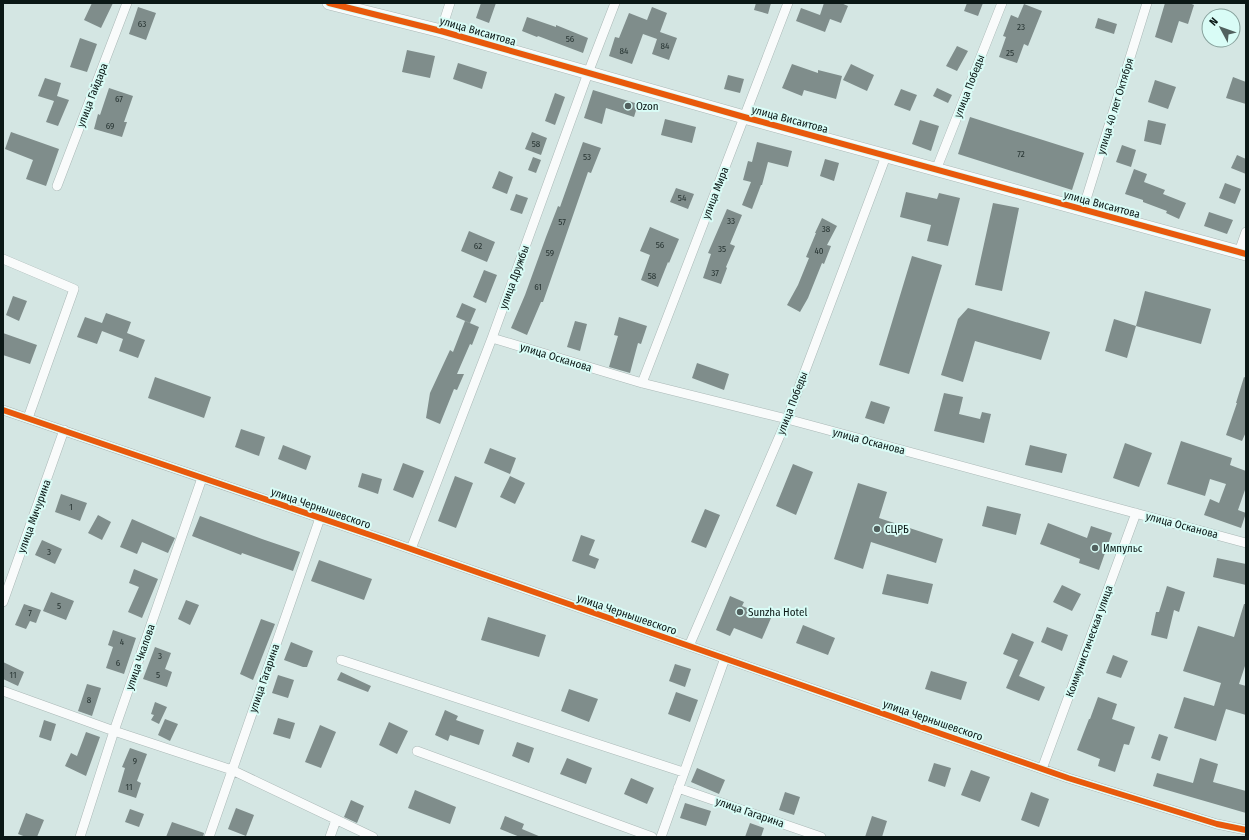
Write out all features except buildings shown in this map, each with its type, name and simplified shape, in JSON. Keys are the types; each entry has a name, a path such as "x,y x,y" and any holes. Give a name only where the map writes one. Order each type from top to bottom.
{"street":[{"name":"улица Гайдара","path":"57,186 127,3"},
{"name":"улица Висаитова","path":"329,3 441,31 744,117 1242,253"},
{"path":"441,31 450,3"},
{"name":"улица Дружбы","path":"411,549 492,338 588,73 615,3"},
{"name":"улица Мира","path":"642,383 788,3"},
{"name":"улица Победы","path":"936,170 1002,3"},
{"name":"улица 40 лет Октября","path":"1083,209 1147,3"},
{"name":"улица Победы","path":"689,646 787,419 886,156"},
{"path":"1242,253 1246,232"},
{"path":"3,259 74,289 28,418"},
{"name":"улица Осканова","path":"492,338 642,383 787,419 1246,542"},
{"name":"улица Чернышевского","path":"3,410 411,549 1042,769 1209,821 1246,830"},
{"name":"улица Мичурина","path":"3,602 64,430"},
{"name":"улица Чкалова","path":"80,837 114,731 202,478"},
{"name":"Коммунистическая улица","path":"1042,769 1136,513"},
{"name":"улица Гагарина","path":"208,837 320,518"},
{"path":"661,837 725,658"},
{"path":"341,660 683,772"},
{"path":"3,691 114,731 232,770 374,837"},
{"path":"417,751 652,837"},
{"name":"улица Гагарина","path":"678,788 822,837"},
{"path":"330,837 336,820"}],"cycle path":[{"path":"329,3 441,31 744,117 1246,254"},
{"path":"3,410 385,540 1068,778 1217,824 1246,830"}],"place":[{"name":"Ozon","path":"628,106"},
{"name":"СЦРБ","path":"877,529"},
{"name":"Импульс","path":"1095,548"},
{"name":"Sunzha Hotel","path":"740,612"}]}
